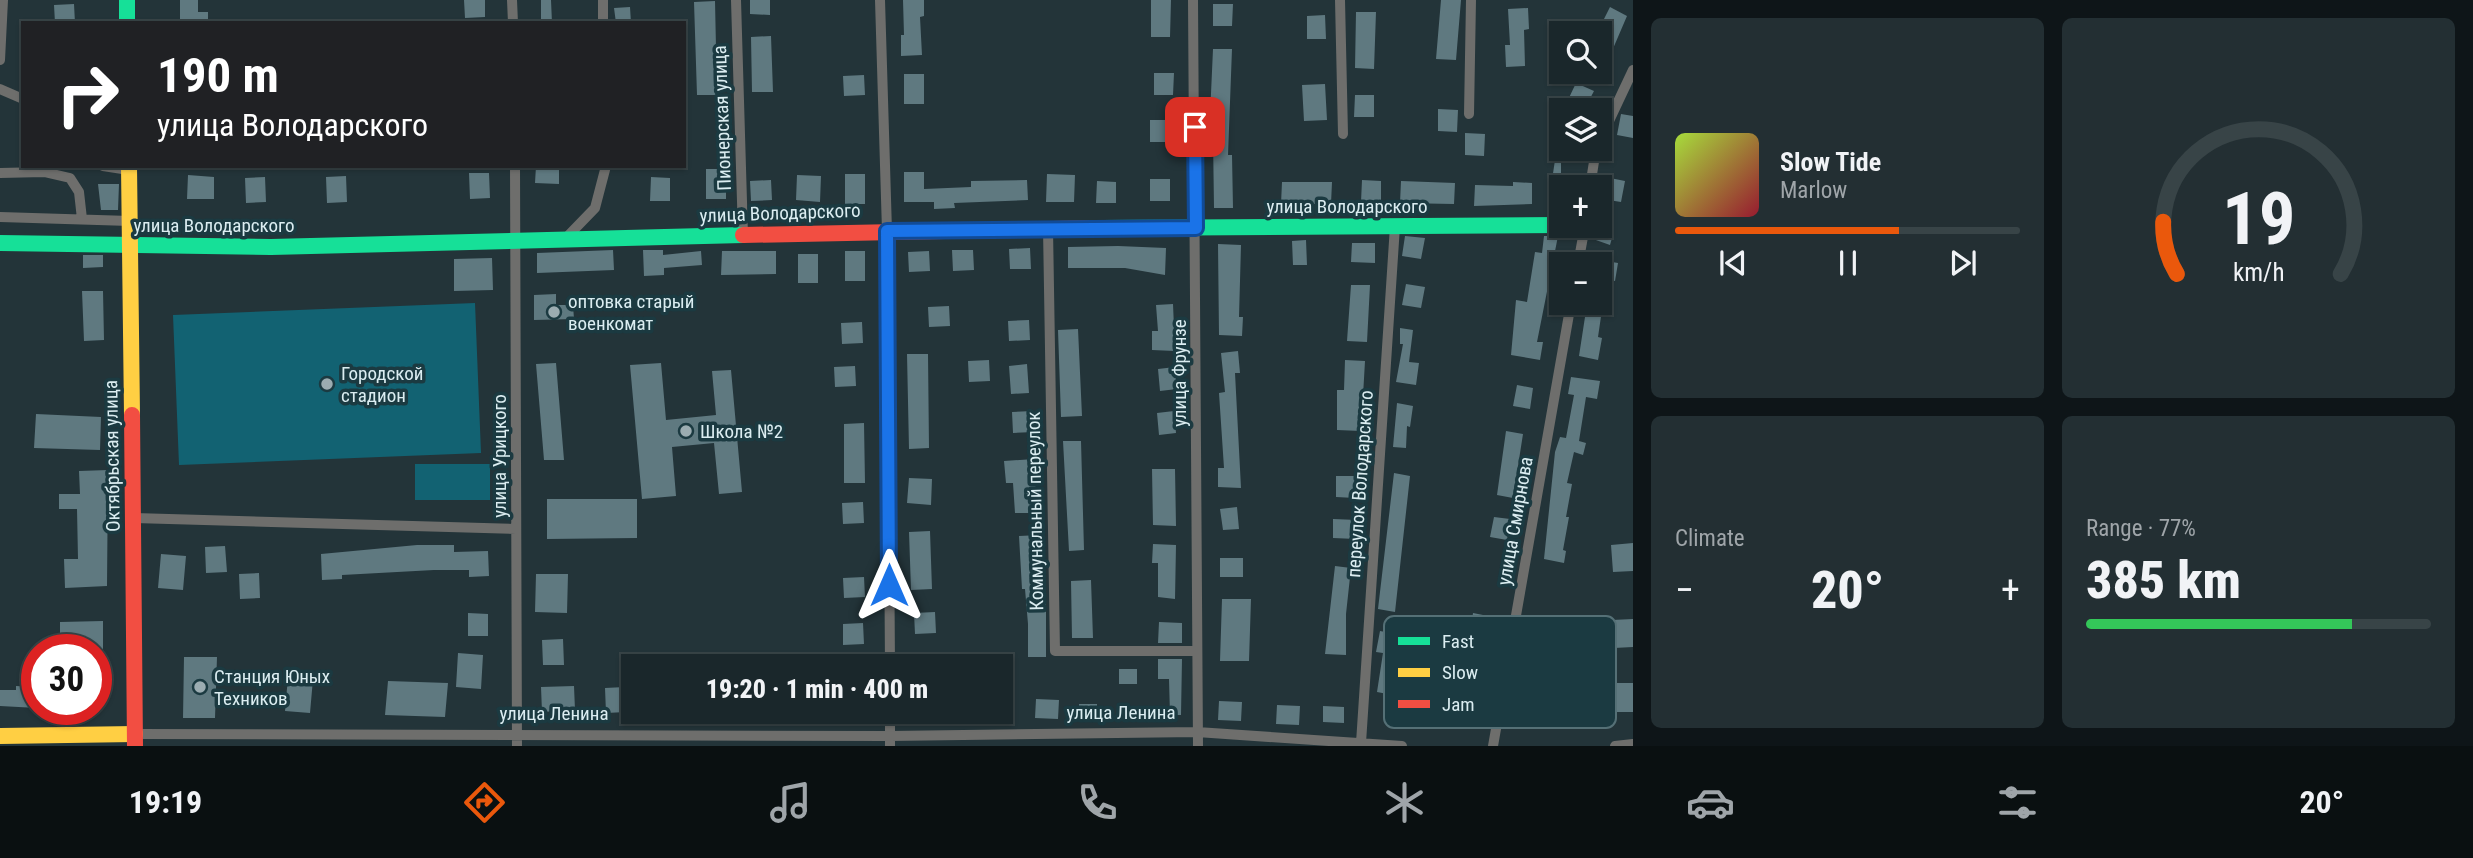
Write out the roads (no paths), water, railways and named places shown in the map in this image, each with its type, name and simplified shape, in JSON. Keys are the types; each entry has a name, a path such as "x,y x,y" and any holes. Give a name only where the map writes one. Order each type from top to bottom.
{"street":[{"path":"0,60 3,0"},
{"path":"127,0 127,21"},
{"path":"512,0 513,21"},
{"path":"603,0 603,21"},
{"name":"Пионерская улица","path":"736,0 743,235"},
{"path":"880,0 887,231 890,654"},
{"name":"улица Фрунзе","path":"1193,0 1198,746"},
{"path":"1340,0 1343,134"},
{"path":"1469,114 1471,0"},
{"path":"1612,115 1633,70"},
{"path":"0,89 21,98"},
{"name":"Октябрьская улица","path":"129,168 135,740"},
{"name":"улица Урицкого","path":"515,168 517,746"},
{"path":"564,240 595,208 605,168"},
{"path":"0,173 44,172 70,178 79,192 82,219"},
{"path":"0,217 130,221"},
{"name":"улица Володарского","path":"0,243 271,247 1048,228 1549,225"},
{"name":"переулок Володарского","path":"1361,743 1395,226"},
{"name":"Коммунальный переулок","path":"1048,228 1055,651 1197,651"},
{"name":"улица Смирнова","path":"1516,616 1569,315"},
{"path":"134,518 516,529"},
{"name":"улица Смирнова","path":"1493,746 1496,728"},
{"name":"улица Ленина","path":"0,736 135,740 518,733 890,741 1036,733 1198,732 1402,746"},
{"path":"1036,733 1040,746"},
{"path":"1615,746 1633,744"}],"place":[{"name":"оптовка старый военкомат","path":"554,312"},
{"name":"Городской стадион","path":"327,384"},
{"name":"Школа №2","path":"686,431"},
{"name":"Станция Юных Техников","path":"200,687"}]}
